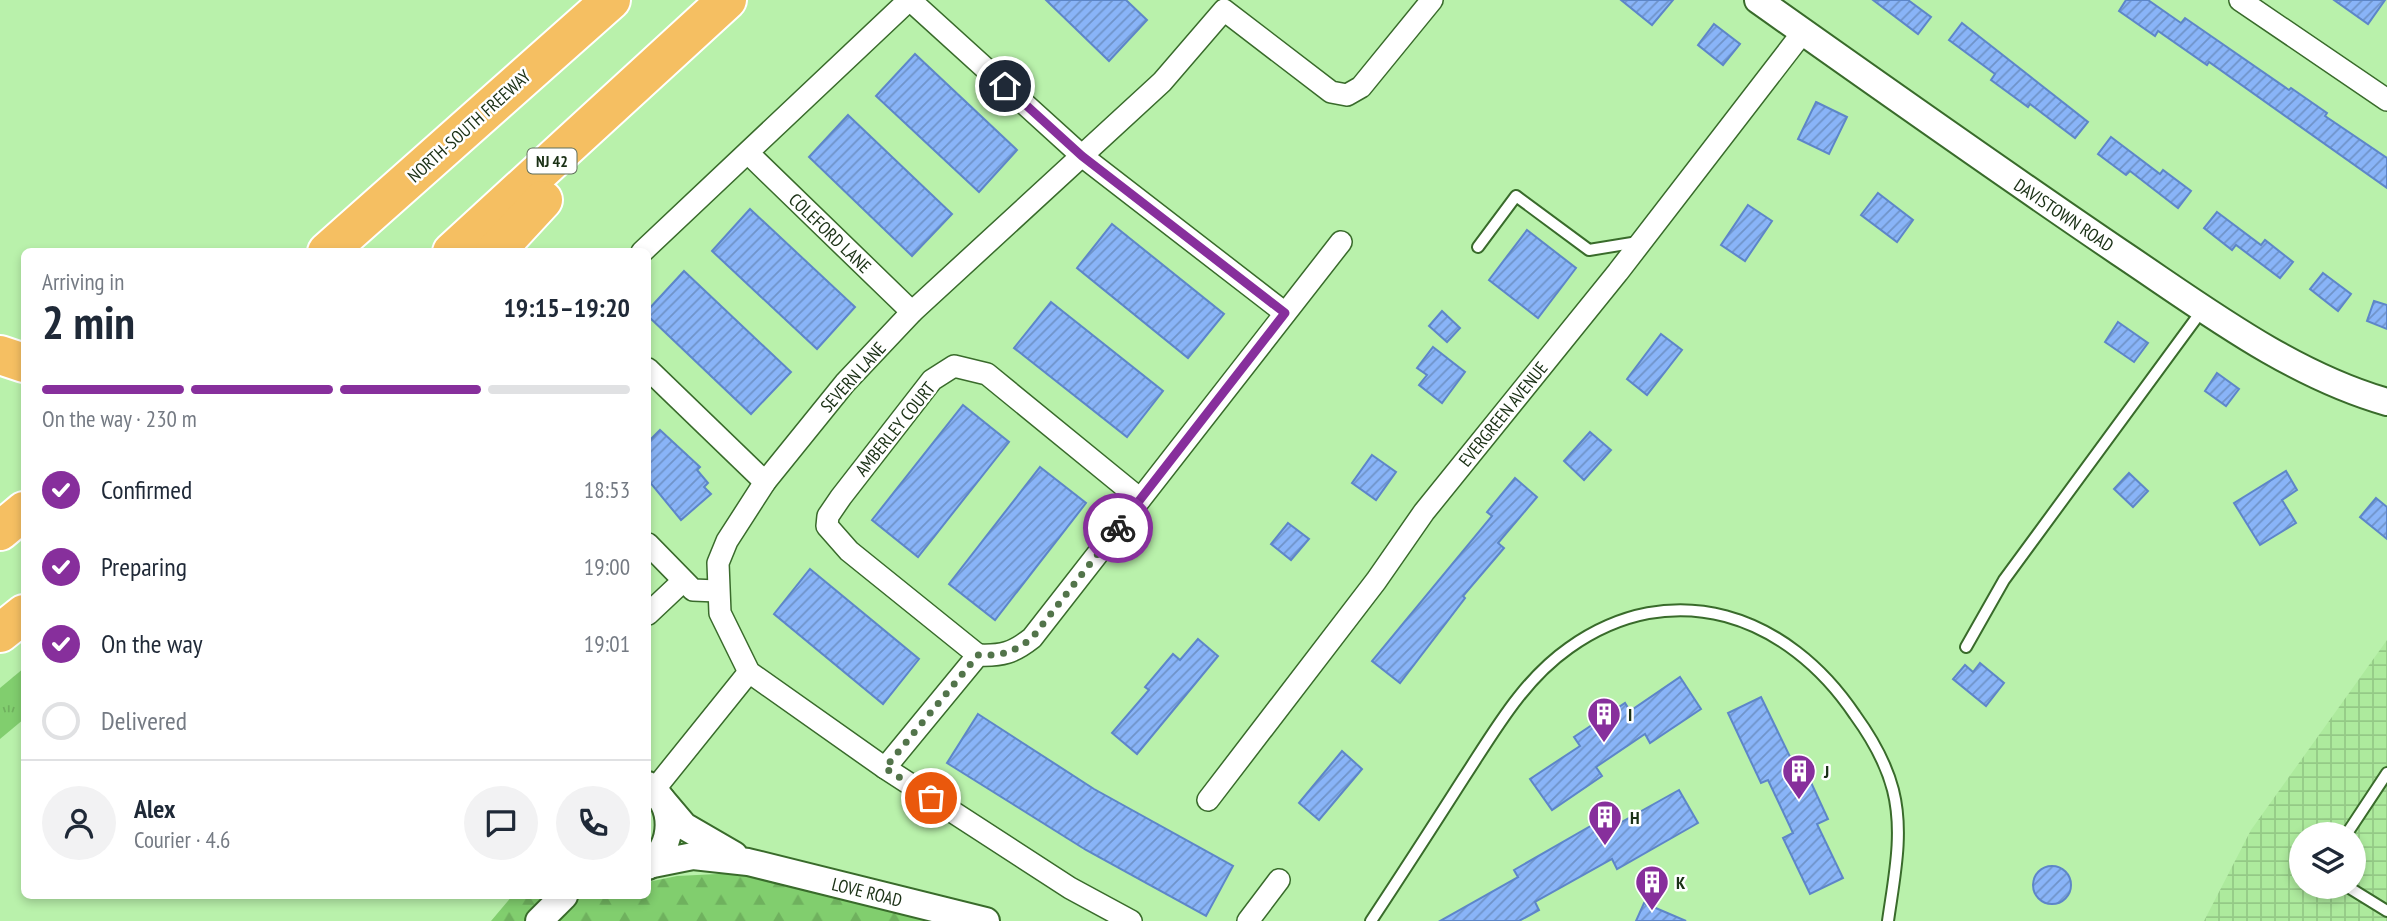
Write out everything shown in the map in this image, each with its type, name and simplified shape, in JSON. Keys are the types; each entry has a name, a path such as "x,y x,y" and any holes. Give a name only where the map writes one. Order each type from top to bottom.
{"highway":[{"name":"NORTH-SOUTH FREEWAY","path":"332,248 611,0"},
{"name":"NJ 42","path":"456,248 727,0"},
{"path":"499,248 562,180 653,69"},
{"path":"314,248 417,173"},
{"path":"0,355 21,362"},
{"path":"0,530 21,513"},
{"path":"0,634 21,616"},
{"path":"0,651 21,637"}],"street":[{"path":"646,248 910,0 1082,156 1285,313"},
{"name":"SEVERN LANE","path":"1131,921 1070,888 885,768 749,672 720,613 717,591 718,563 727,541 765,482 845,383 912,312 1162,82 1224,10 1331,92 1347,95 1361,87 1432,0"},
{"name":"DAVISTOWN ROAD","path":"1758,0 1974,153 2203,309 2259,344 2346,387 2387,402"},
{"path":"2240,0 2387,100"},
{"name":"EVERGREEN AVENUE","path":"1208,800 1376,581 1424,512 1641,242 1803,32"},
{"name":"COLEFORD LANE","path":"748,153 912,312"},
{"path":"885,768 978,655 1002,656 1032,638 1341,242"},
{"name":"AMBERLEY COURT","path":"978,655 849,551 827,526 828,516 841,497 932,380 954,366 987,374 1140,499"},
{"path":"651,372 765,482"},
{"path":"651,547 682,582 693,590 717,591"},
{"path":"651,611 682,582"},
{"path":"651,863 660,853 669,833 669,817 654,791 749,672"},
{"name":"LOVE ROAD","path":"654,791 684,826 748,862"},
{"name":"LOVE ROAD","path":"651,865 693,856 748,862 986,921"},
{"path":"1248,921 1279,880"}],"lane":[{"path":"1478,247 1516,196 1589,250 1641,242"},
{"path":"1966,647 2004,580 2203,309"},
{"path":"1371,921 1515,699 1567,649 1613,621 1650,612 1695,611 1721,615 1754,625 1784,640 1835,684 1873,741 1893,788 1898,820 1888,921"},
{"path":"2355,822 2387,773"},
{"path":"2366,898 2387,911"}],"shaded area":[{"path":"2387,640 2387,921 2204,921 2251,830"}],"green space":[{"path":"21,670 21,722 0,739 0,688"},
{"path":"737,873 958,921 491,921 509,899 651,899 651,881 677,876"}],"building":[{"path":"1046,0 1126,0 1147,20 1109,61"},
{"path":"1621,0 1673,0 1652,25"},
{"path":"1873,0 1908,0 1931,17 1918,34"},
{"path":"2126,0 2148,0 2181,23 2185,18 2327,113 2325,116 2387,158 2387,188 2209,62 2207,65 2158,31 2155,36 2119,11"},
{"path":"2334,0 2385,0 2368,24"},
{"path":"1962,23 2088,122 2075,138 2030,104 2028,107 1991,80 1995,74 1949,40"},
{"path":"1714,24 1740,44 1723,65 1698,45"},
{"path":"915,54 1017,150 979,192 876,96"},
{"path":"1816,102 1847,117 1829,154 1798,139"},
{"path":"848,115 952,214 912,256 809,157"},
{"path":"2111,137 2160,174 2163,170 2191,191 2178,208 2130,171 2126,175 2098,154"},
{"path":"1878,193 1913,220 1897,242 1861,215"},
{"path":"1748,205 1772,221 1745,261 1721,245"},
{"path":"750,209 855,307 817,349 712,251"},
{"path":"2217,212 2261,245 2265,240 2293,262 2280,278 2236,245 2232,250 2204,228"},
{"path":"1112,224 1224,314 1188,358 1077,268"},
{"path":"1527,230 1576,268 1538,318 1489,280"},
{"path":"684,271 791,372 751,414 651,319 651,307"},
{"path":"2323,273 2351,294 2338,311 2310,289"},
{"path":"2374,301 2387,305 2387,329 2367,321"},
{"path":"1051,302 1163,391 1127,437 1014,348"},
{"path":"1442,311 1460,328 1447,342 1429,326"},
{"path":"2118,322 2148,343 2134,362 2105,342"},
{"path":"1661,334 1682,350 1647,395 1627,379"},
{"path":"1433,347 1465,372 1442,403 1419,385 1427,375 1417,368"},
{"path":"2217,373 2239,389 2226,406 2205,391"},
{"path":"963,405 1009,442 918,557 872,520"},
{"path":"660,430 700,467 697,470 708,483 704,487 711,494 681,520 651,484 651,439"},
{"path":"1590,432 1611,450 1584,480 1564,461"},
{"path":"1372,455 1396,472 1376,500 1352,483"},
{"path":"1040,467 1086,503 995,620 949,584"},
{"path":"2286,471 2297,490 2282,500 2296,523 2260,545 2234,503"},
{"path":"2129,473 2148,491 2133,507 2114,489"},
{"path":"1515,478 1537,497 1498,543 1504,548 1463,596 1465,598 1400,683 1372,661 1492,516 1487,512"},
{"path":"2376,498 2387,507 2387,539 2360,517"},
{"path":"1288,523 1309,539 1291,560 1271,544"},
{"path":"810,569 919,659 883,704 774,614"},
{"path":"1198,639 1218,656 1137,754 1112,733 1149,690 1145,687 1173,654 1180,660"},
{"path":"1980,663 2004,683 1986,706 1953,679 1965,665 1973,672"},
{"name":"I","path":"1680,677 1701,709 1650,743 1645,734 1596,767 1602,776 1552,810 1530,779 1580,746 1574,737 1625,703 1630,711"},
{"name":"J","path":"1761,697 1795,767 1802,763 1828,819 1817,824 1843,878 1810,894 1783,838 1793,833 1768,780 1761,783 1728,713"},
{"path":"978,714 1094,789 1233,866 1206,916 1086,850 947,763"},
{"path":"1342,751 1362,769 1319,820 1299,803"},
{"name":"H","path":"1679,790 1698,823 1617,869 1612,859 1535,902 1539,910 1519,921 1440,921 1518,877 1514,870 1594,824 1600,834"},
{"path":"2052,866 2066,871 2071,885 2066,899 2052,904 2038,899 2033,885 2038,871"},
{"name":"K","path":"1644,903 1686,921 1636,921"}],"way so far":[{"path":"931,798 885,768 978,655 1002,656 1032,638 1118,528"}],"place":[{"name":"I","path":"1604,744"},
{"name":"J","path":"1799,801"},
{"name":"H","path":"1605,847"},
{"name":"K","path":"1652,912"}],"route":[{"path":"1005,86 1082,156 1285,313 1118,528"}]}
